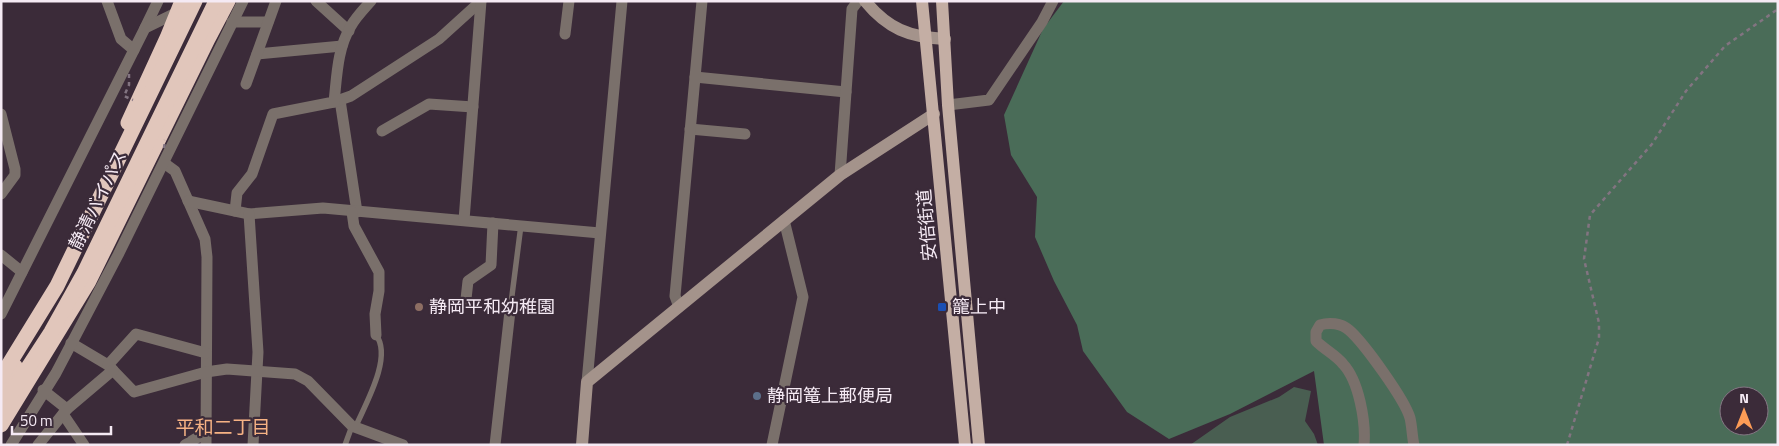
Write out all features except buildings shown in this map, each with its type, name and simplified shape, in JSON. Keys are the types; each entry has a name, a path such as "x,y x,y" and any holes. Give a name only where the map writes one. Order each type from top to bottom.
{"highway":[{"name":"静清バイパス","path":"1,377 57,286 195,1"},
{"name":"静清バイパス","path":"1,409 51,332 84,273 216,1"},
{"path":"1,425 24,391 89,282 208,38 228,1"},
{"path":"1,388 30,341 180,6"}],"main road":[{"name":"安倍街道","path":"922,1 965,445"},
{"name":"安倍街道","path":"942,1 948,105 978,445"}],"street":[{"path":"107,1 121,39 134,50"},
{"path":"1,314 158,1"},
{"path":"11,445 72,343 164,163 242,1"},
{"path":"246,84 276,1"},
{"path":"316,1 349,31"},
{"path":"371,1 349,31 342,46 337,101 355,212 354,226 379,272 379,291 375,314 376,335"},
{"path":"235,211 237,193 252,174 273,114 337,101 351,96 439,39 481,1"},
{"path":"464,220 481,1"},
{"path":"565,34 569,1"},
{"path":"582,445 622,1"},
{"path":"679,307 675,296 702,1"},
{"path":"840,175 852,9 858,1"},
{"path":"865,1 886,23 910,34 926,38 945,38"},
{"path":"1042,22 1043,1"},
{"path":"948,105 990,100 1042,22 1053,1"},
{"path":"145,28 180,6"},
{"path":"232,22 268,22"},
{"path":"257,54 342,46"},
{"path":"695,76 846,92"},
{"path":"382,131 429,104 473,107"},
{"path":"1,114 15,170 15,175 1,194"},
{"path":"587,382 840,175 934,114"},
{"path":"690,130 745,134"},
{"path":"164,163 175,171 205,239 207,257 205,439 185,445"},
{"path":"188,201 249,214 323,208 600,233"},
{"path":"249,214 258,371 253,445"},
{"path":"772,445 803,297 784,220"},
{"path":"466,300 468,281 491,265 493,223"},
{"path":"1,254 22,272"},
{"path":"496,445 510,311"},
{"path":"1364,445 1364,422 1352,377 1342,362 1316,342 1316,332 1320,325 1327,323 1338,324 1349,330 1396,389 1410,418 1414,445"},
{"path":"38,445 65,412 110,367 136,334 206,353"},
{"path":"72,343 110,367 134,392 206,372 227,369 295,374 308,381 354,427 382,441 404,445"},
{"path":"24,391 45,387"},
{"path":"45,387 65,412 84,445"}],"lane":[{"path":"510,311 521,225"},
{"path":"345,445 380,366 380,341 376,335"}],"path":[{"path":"1567,445 1599,338 1599,323 1584,259 1590,215 1652,144 1686,91 1725,46 1778,10"}],"green space":[{"path":"1064,1 1778,1 1778,445 1324,445 1314,371 1230,414 1169,439 1127,412 1083,351 1077,325 1054,281 1035,237 1037,197 1011,155 1004,115 1043,29"},
{"path":"1294,387 1311,391 1305,421 1314,434 1318,445 1190,445 1230,417 1279,397"}],"place":[{"name":"静岡平和幼稚園","path":"419,307"},
{"name":"籠上中","path":"942,307"},
{"name":"静岡篭上郵便局","path":"757,396"}],"district":[{"name":"平和二丁目","path":"223,427"}]}
